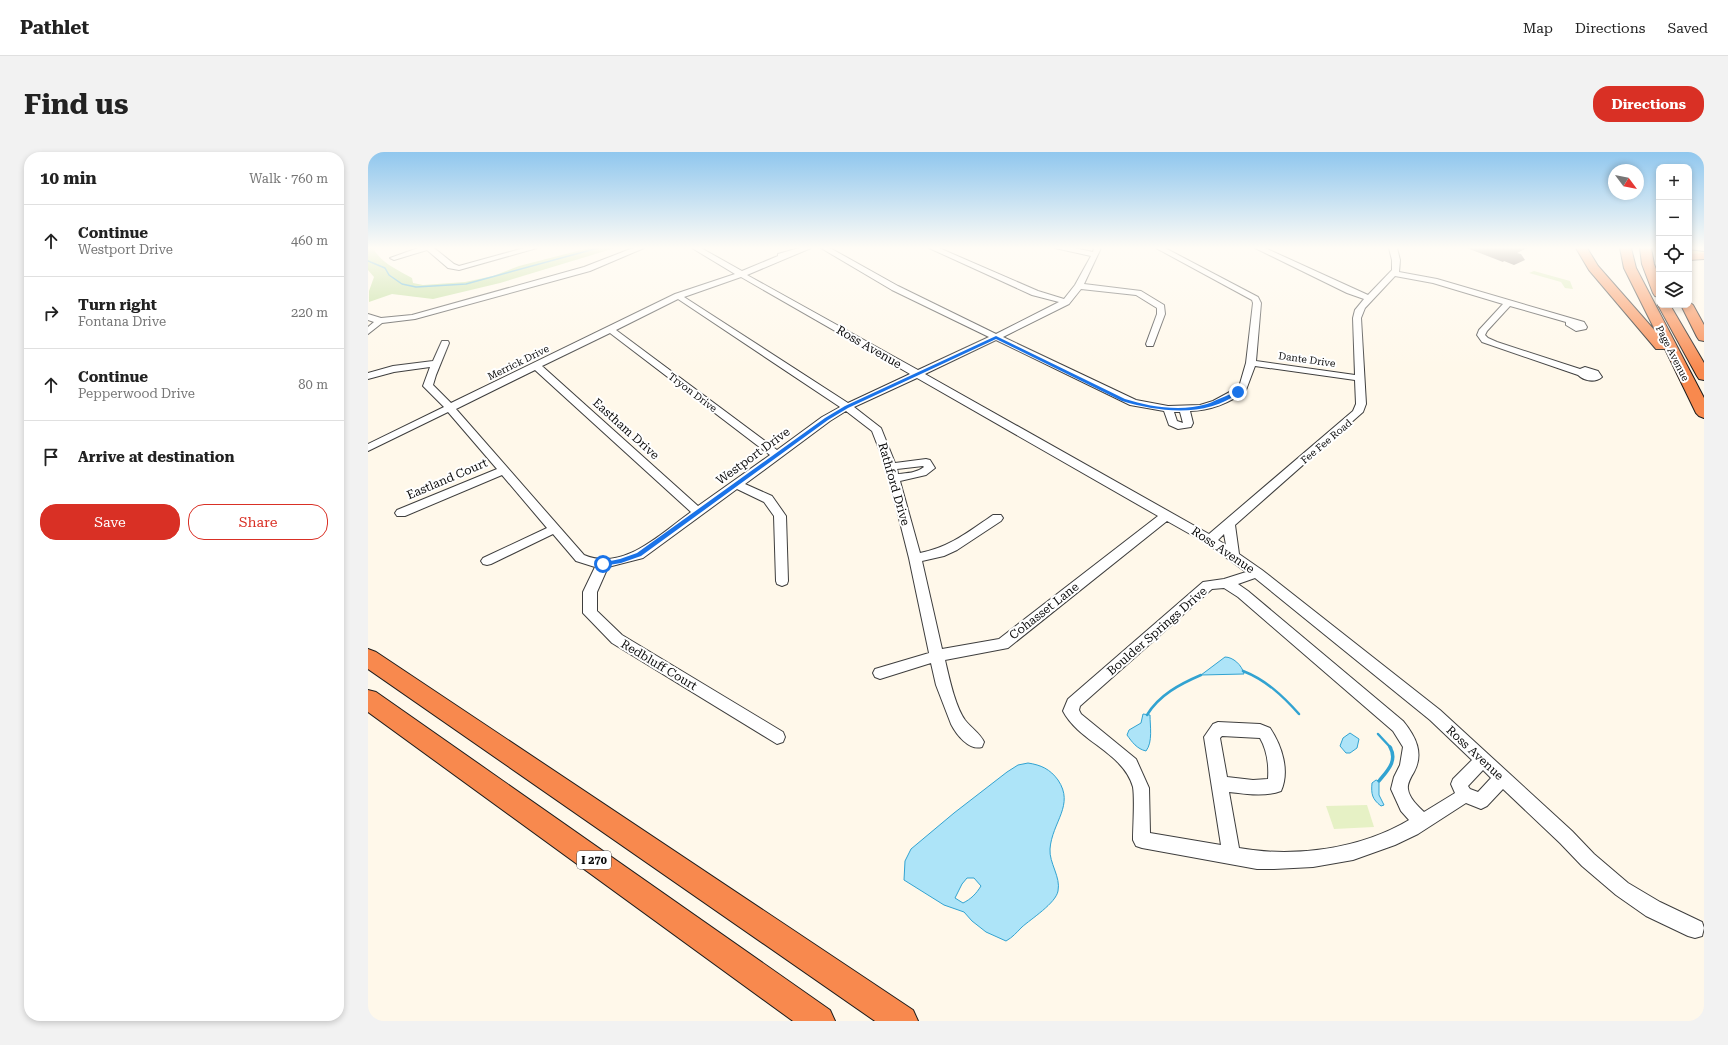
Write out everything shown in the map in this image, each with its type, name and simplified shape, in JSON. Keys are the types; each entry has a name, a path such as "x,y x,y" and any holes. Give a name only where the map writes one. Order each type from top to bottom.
{"highway":[{"path":"1611,289 1680,367"},
{"name":"Page Avenue","path":"1640,289 1704,413"},
{"name":"Page Avenue","path":"1666,308 1704,376"},
{"path":"1672,308 1676,311 1704,352"},
{"path":"1688,308 1704,337"},
{"path":"368,658 902,1021"},
{"name":"I 270","path":"368,699 819,1021"}],"street":[{"path":"368,318 380,321 412,317 517,289"},
{"name":"Merrick Drive","path":"678,296 689,289"},
{"name":"Merrick Drive","path":"368,448 678,296 700,289"},
{"name":"Ross Avenue","path":"768,289 1167,515 1233,555 1435,715 1566,837 1588,860 1622,889 1653,909 1695,929"},
{"path":"896,289 1123,400 1143,406 1168,409 1201,408 1233,396 1243,388 1251,363 1258,305 1255,298 1237,289"},
{"path":"1025,289 1066,302"},
{"name":"Westport Drive","path":"436,363 428,386 450,408 580,558 589,563 603,564 621,561 639,555 826,419 847,407 996,337 1066,302 1077,289"},
{"path":"1098,289 1138,294 1161,307 1161,314 1150,344"},
{"path":"1345,289 1369,298"},
{"name":"Fee Fee Road","path":"1210,540 1356,415 1361,404 1357,318 1359,310 1378,289"},
{"path":"1459,289 1572,322"},
{"name":"Rathford Drive","path":"678,296 847,407 877,430 884,445 915,558 943,685 959,724 976,742"},
{"path":"1508,303 1484,330 1481,335 1485,340 1581,372"},
{"path":"368,331 380,321"},
{"name":"Tryon Drive","path":"610,329 777,455"},
{"path":"368,376 393,369 436,363 445,343"},
{"name":"Dante Drive","path":"1251,363 1359,378"},
{"name":"Eastham Drive","path":"536,366 698,512"},
{"path":"1168,409 1172,423 1182,427 1187,426 1188,423 1184,409"},
{"name":"Eastland Court","path":"401,513 503,470"},
{"path":"736,484 768,499 780,516 782,581"},
{"name":"Cohasset Lane","path":"880,673 936,656 1003,644 1167,515"},
{"path":"915,558 940,553 953,547 997,518"},
{"path":"1229,524 1233,555"},
{"path":"487,561 554,529"},
{"name":"Redbluff Court","path":"603,564 590,592 590,613 617,639 777,737"},
{"name":"Boulder Springs Drive","path":"1231,856 1142,840 1140,788 1130,764 1076,719 1071,711 1073,703 1208,585 1220,582 1226,583 1257,573"},
{"path":"1226,583 1249,599 1398,726 1406,736 1411,747 1408,767 1402,777 1398,789 1407,806 1422,822"},
{"path":"1220,784 1275,786 1278,779 1272,744 1265,732 1218,729 1212,737 1231,856 1271,862 1325,856 1371,846 1405,832 1464,795"},
{"path":"1483,760 1459,784 1464,795 1481,801 1502,778"}],"green space":[{"path":"370,289 477,289 433,299 392,294 369,302"},
{"path":"1367,805 1374,827 1334,829 1326,806"}],"water":[{"path":"1225,657 1231,658 1237,662 1244,674 1201,675"},
{"path":"1143,714 1150,715 1150,743 1146,751 1137,747 1127,735 1129,730 1141,723"},
{"path":"1350,733 1359,739 1357,748 1350,753 1346,753 1340,746 1343,738"},
{"path":"1028,763 1045,768 1055,776 1063,789 1063,806 1054,830 1050,849 1051,860 1058,880 1058,891 1053,901 1048,906 1006,941 986,932 972,921 964,912 944,905 904,880 905,861 911,849 954,813 1018,765","holes":["967,878 974,878 981,886 975,894 963,903 955,898 962,884"]},
{"path":"1376,780 1379,781 1379,795 1384,805 1381,806 1374,799 1372,793 1372,783"}],"waterway":[{"path":"1243,671 1274,689 1299,714"},
{"path":"1147,715 1164,696 1185,682 1201,675"},
{"path":"1378,734 1391,748"},
{"path":"1379,781 1388,770 1392,761 1393,757 1390,747"}],"route":[{"path":"603,564 621,561 639,555 826,419 847,407 996,337 1123,400 1143,406 1168,409 1201,408 1233,396 1238,392"}]}
